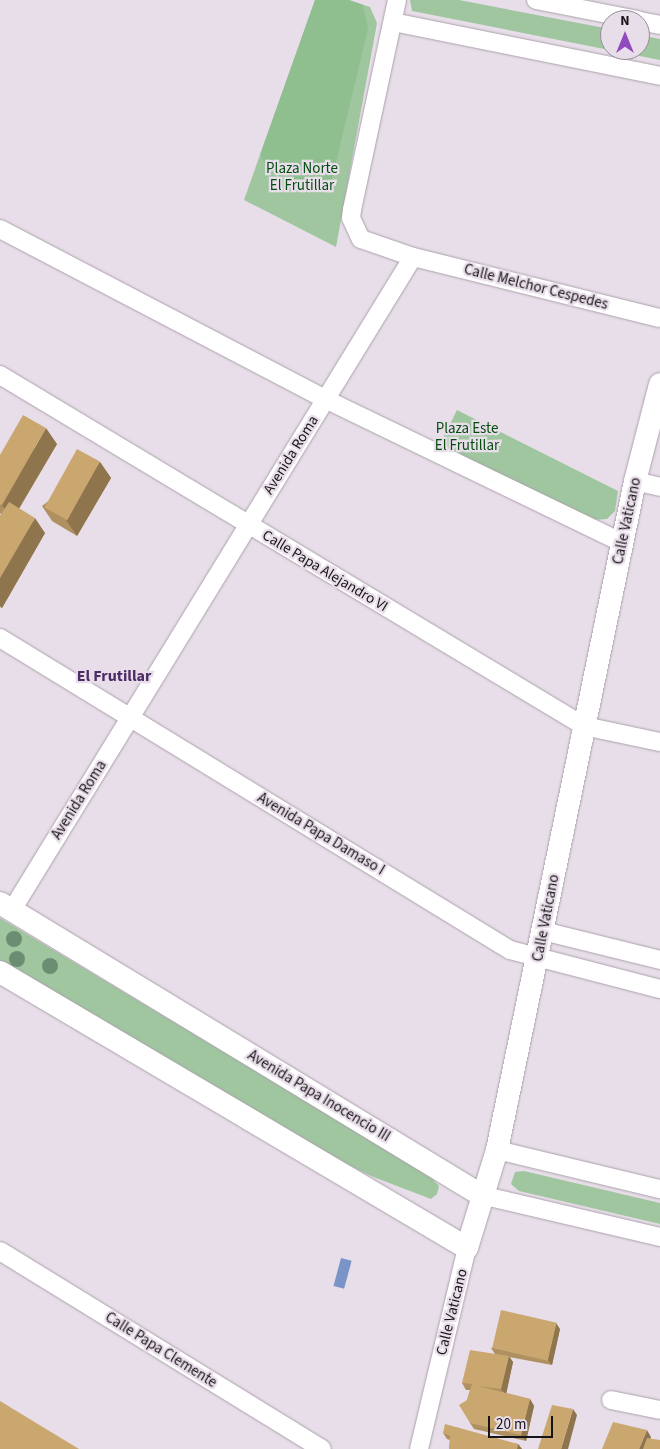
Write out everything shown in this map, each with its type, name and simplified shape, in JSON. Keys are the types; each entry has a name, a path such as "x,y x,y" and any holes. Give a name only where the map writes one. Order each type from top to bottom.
{"street":[{"path":"536,0 584,4 605,10"},
{"path":"393,1 392,22 351,218 361,239 369,244 413,257"},
{"path":"392,22 660,76"},
{"path":"0,230 325,400 622,543"},
{"name":"Calle Melchor Cespedes","path":"413,257 660,318"},
{"name":"Avenida Roma","path":"6,907 130,718 413,257"},
{"name":"Calle Papa Alejandro VI","path":"0,375 584,726 660,742"},
{"name":"Calle Vaticano","path":"419,1449 481,1195 497,1150 544,931 622,543 635,482 660,384"},
{"path":"635,482 660,486"},
{"name":"Avenida Papa Damaso I","path":"0,638 510,950 538,959 660,989"},
{"name":"Avenida Papa Inocencio III","path":"6,907 481,1195 660,1236"},
{"path":"544,931 660,960"},
{"path":"0,972 468,1248"},
{"path":"497,1150 660,1189"},
{"name":"Calle Papa Clemente","path":"0,1251 322,1449"},
{"path":"611,1400 660,1410"}],"green space":[{"name":"Plaza Norte El Frutillar","path":"315,0 349,0 370,7 377,23 336,247 244,200"},
{"name":"Plaza Norte El Frutillar","path":"315,0 349,0 363,5 368,29 329,191 311,193 269,169 260,155"},
{"path":"410,0 459,0 600,27 600,48 412,11"},
{"path":"650,37 660,39 660,60 650,58"},
{"name":"Plaza Este El Frutillar","path":"457,410 618,491 615,511 607,519 593,520 440,444"},
{"path":"0,918 429,1175 439,1186 437,1194 431,1199 371,1176 311,1147 0,961"},
{"path":"524,1171 660,1203 660,1224 519,1191 511,1184 515,1172"}],"water":[{"path":"341,1258 352,1261 344,1289 333,1286"}],"building":[{"path":"23,415 46,428 2,505 0,504 0,455"},
{"path":"77,449 100,462 67,520 45,508"},
{"path":"9,502 35,518 0,578 0,516"},
{"path":"501,1310 557,1323 548,1361 492,1348"},
{"path":"470,1350 509,1356 501,1389 478,1386 530,1399 521,1435 470,1423 459,1405 467,1400 472,1384 462,1383"},
{"path":"0,1401 79,1449 0,1449"},
{"path":"552,1405 573,1409 561,1449 538,1449"},
{"path":"613,1422 647,1430 639,1449 602,1449"},
{"path":"445,1424 518,1444 517,1449 449,1449 450,1436 443,1433"},
{"path":"647,1438 660,1440 660,1449 643,1449"}],"district":[{"name":"El Frutillar","path":"114,676"}]}
